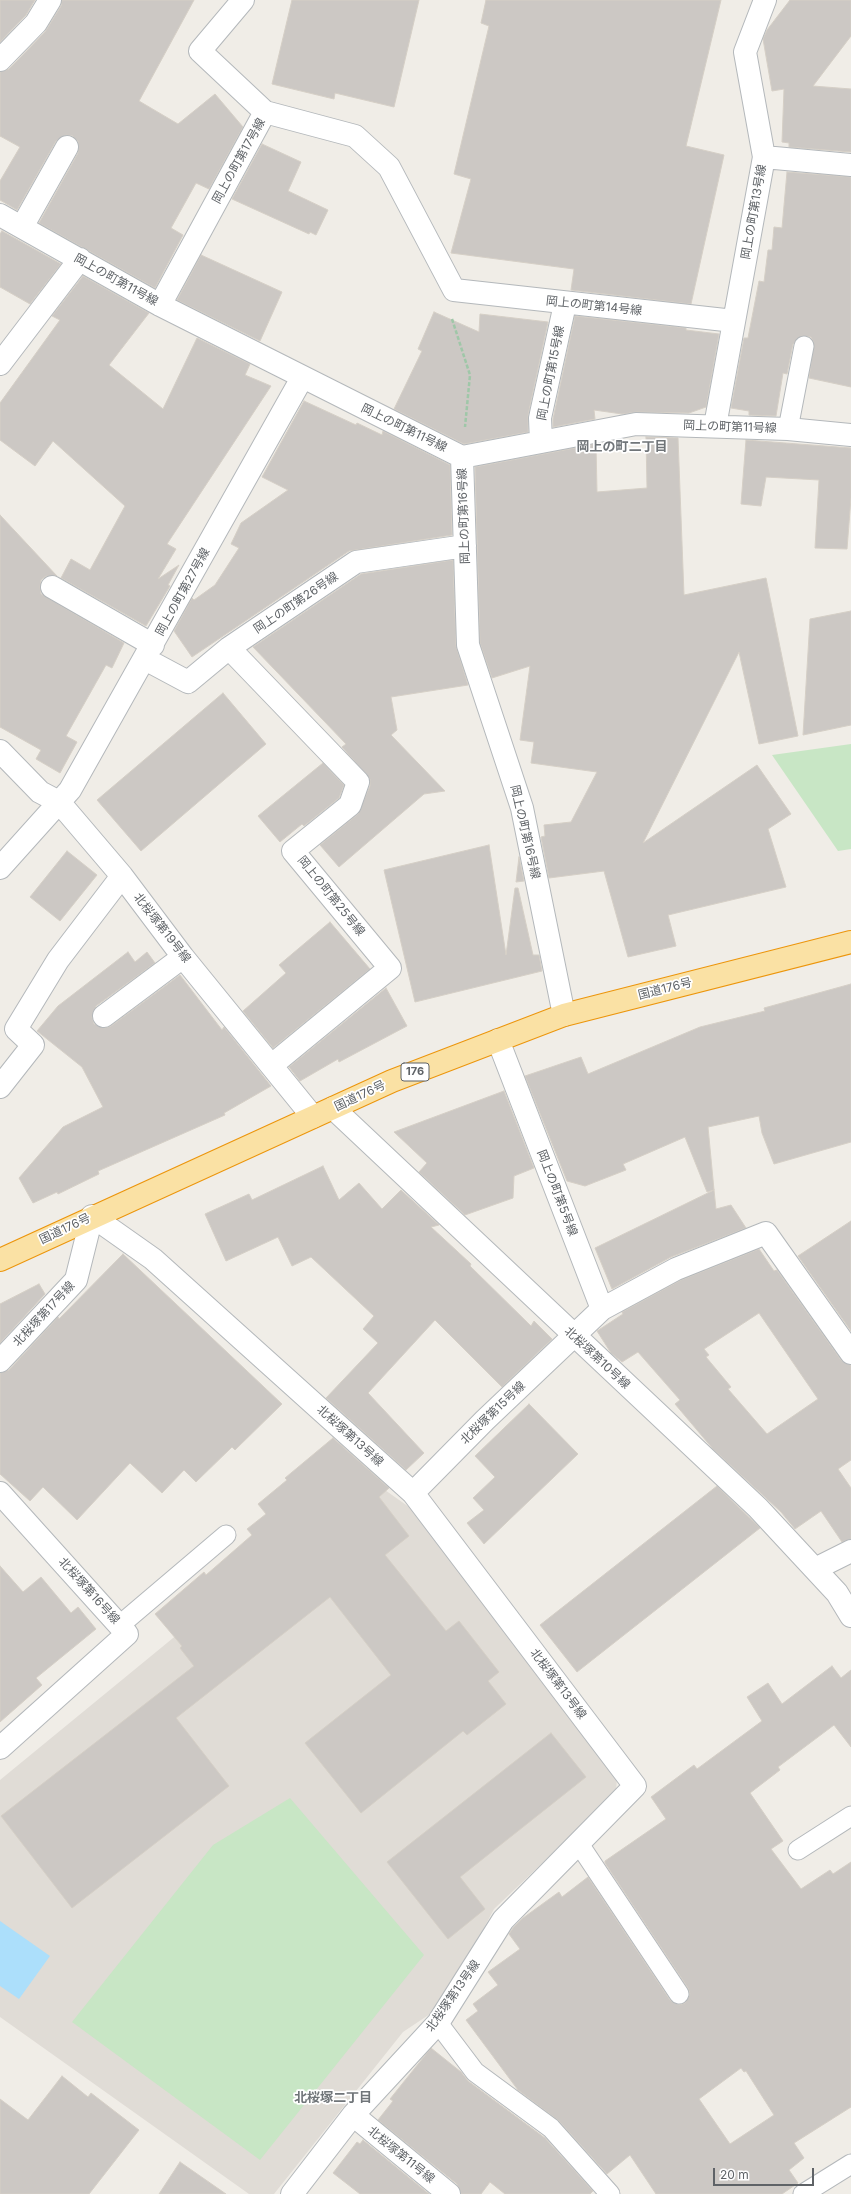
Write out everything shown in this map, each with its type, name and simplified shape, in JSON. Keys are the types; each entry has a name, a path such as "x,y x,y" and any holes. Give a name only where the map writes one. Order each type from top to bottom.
{"highway":[{"name":"国道176号","path":"0,1260 92,1216 392,1081 564,1015 851,942"}],"street":[{"path":"0,60 36,23 50,0"},
{"name":"岡上の町第17号線","path":"160,305 265,112 200,51 243,0"},
{"name":"岡上の町第13号線","path":"715,426 764,157 745,52 765,0"},
{"path":"265,112 355,136 390,167 454,290"},
{"path":"22,227 67,147"},
{"path":"764,157 851,165"},
{"name":"岡上の町第11号線","path":"0,214 160,305 302,378 462,457 636,424 788,429 851,435"},
{"path":"0,364 80,259"},
{"name":"岡上の町第14号線","path":"454,290 565,304 734,321"},
{"name":"岡上の町第15号線","path":"541,442 540,418 565,304"},
{"name":"岡上の町第27号線","path":"0,868 70,790 302,378"},
{"name":"岡上の町第16号線","path":"462,457 468,645 522,808 564,1015"},
{"name":"岡上の町第26号線","path":"149,652 188,682 229,648 356,562 465,546"},
{"path":"52,587 149,652"},
{"name":"岡上の町第25号線","path":"229,648 358,782 350,805 293,851 390,968 272,1065"},
{"name":"北桜塚第19号線","path":"0,750 40,792 59,802 122,876 184,957 313,1117"},
{"path":"0,1087 33,1045 16,1028 58,960 122,876"},
{"path":"104,1016 184,957"},
{"name":"岡上の町第5号線","path":"498,1040 602,1309"},
{"name":"北桜塚第10号線","path":"333,1108 758,1508 836,1592 851,1616"},
{"name":"北桜塚第17号線","path":"0,1361 76,1280 92,1216"},
{"name":"北桜塚第13号線","path":"92,1216 153,1259 413,1493 635,1786 503,1920 438,2023 353,2115 292,2194"},
{"path":"574,1336 602,1309 676,1269 766,1233 851,1353"},
{"name":"北桜塚第15号線","path":"413,1493 485,1420 574,1336"},
{"name":"北桜塚第16号線","path":"0,1493 127,1634 0,1748"},
{"path":"815,1569 851,1551"},
{"name":"北桜塚第11号線","path":"353,2115 449,2194"}],"lane":[{"path":"788,429 804,346"},
{"path":"120,1625 226,1535"},
{"path":"798,1850 851,1816"},
{"path":"579,1844 679,1994"},
{"path":"438,2023 476,2072 551,2128 610,2194"},
{"path":"803,2194 851,2164"}],"path":[{"name":"岡上の町第16号線","path":"454,290 447,302 470,375 462,457"}],"shaded area":[{"path":"368,1478 409,1507 617,1776 616,1793 494,1909 468,1958 430,2014 403,2032 274,2194 249,2194 0,2017 0,1780"}],"green space":[{"path":"851,744 851,849 838,851 772,755"},
{"path":"290,1798 424,1955 260,2160 72,2022 213,1845"}],"water":[{"path":"0,1921 50,1956 19,1999 0,1986"}],"building":[{"path":"0,0 35,0 26,15 0,42"},
{"path":"62,0 194,0 139,101 178,124 215,94 243,127 209,189 196,183 171,228 183,235 155,288 39,223 78,153 78,141 73,136 66,135 56,141 17,210 0,200 0,181 20,147 0,136 0,72 9,69 45,32 61,6"},
{"path":"292,0 419,0 394,107 335,93 334,99 272,84"},
{"path":"486,0 721,0 686,146 724,155 691,304 571,290 574,269 451,253 471,179 454,174 489,26 481,23"},
{"path":"790,0 851,0 851,36 813,86 851,89 851,152 789,147 789,143 782,142 784,89 772,91 763,39 767,30"},
{"path":"262,144 301,162 288,191 328,210 316,235 310,232 309,234 232,199"},
{"path":"787,172 851,177 851,387 809,378 814,343 811,337 801,336 793,344 787,374 783,373 776,416 749,415 749,411 731,408 744,338 748,338 759,281 764,282 768,250 772,250 774,227 782,228"},
{"path":"2,231 61,264 30,304 0,287 0,234"},
{"path":"201,255 282,292 260,341 177,300"},
{"path":"83,276 149,313 109,365 163,409 197,338 250,364 245,375 271,386 167,544 176,549 158,579 179,565 168,585 170,586 146,626 61,578 71,559 90,570 125,506 53,441 35,466 0,440 0,403 60,320 52,316"},
{"path":"434,312 479,332 480,314 548,322 528,415 528,432 464,444 394,409 422,351 418,349"},
{"path":"575,316 686,328 686,330 719,334 706,407 689,413 636,412 622,414 594,410 595,419 553,427 553,419"},
{"path":"304,401 356,425 357,423 382,435 383,431 450,465 452,535 349,551 192,657 174,631 192,598 194,600 215,585 239,548 231,544 241,523 288,490 262,477"},
{"path":"646,437 678,438 684,595 766,578 798,736 759,744 739,652 643,843 757,765 791,814 768,829 786,887 668,915 676,946 628,957 604,871 549,878 541,837 545,836 544,825 571,822 597,772 531,763 534,742 520,740 530,666 492,678 480,643 475,467 596,444 597,492 647,488"},
{"path":"746,440 851,448 851,498 847,549 815,548 819,480 766,477 761,506 741,504"},
{"path":"0,515 57,576 46,576 41,580 41,594 124,643 112,668 106,665 66,736 77,742 60,773 36,759 41,750 0,727"},
{"path":"453,560 456,646 468,685 391,697 397,730 391,735 445,791 424,794 339,867 320,845 358,814 370,786 370,779 342,747 346,744 253,647 361,574"},
{"path":"851,611 851,725 803,735 810,619"},
{"path":"223,693 266,744 141,851 97,800"},
{"path":"323,763 344,785 339,798 304,826 302,824 280,842 258,816"},
{"path":"489,845 506,955 515,888 518,888 533,955 539,955 542,971 415,1002 384,870"},
{"path":"67,851 97,875 60,921 30,897"},
{"path":"519,857 524,881 516,882"},
{"path":"330,922 370,969 273,1048 243,1011 286,973 279,965"},
{"path":"128,952 135,962 147,952 155,963 96,1006 92,1017 94,1024 105,1028 111,1026 180,975 222,1030 224,1027 271,1086 224,1113 225,1115 98,1171 99,1174 58,1194 57,1192 33,1203 19,1178 63,1127 103,1107 82,1067 37,1031 58,1006"},
{"path":"851,984 851,1142 774,1164 762,1133 759,1116 708,1127 714,1190 707,1192 685,1137 623,1164 626,1170 585,1186 567,1181 525,1076 581,1057 588,1074 700,1027 765,1011 764,1008"},
{"path":"386,988 407,1026 339,1062 338,1059 300,1081 289,1067"},
{"path":"504,1091 534,1168 514,1176 513,1198 465,1215 419,1172 427,1163 394,1132"},
{"path":"323,1166 339,1200 359,1183 382,1209 401,1190 439,1225 431,1227 471,1264 470,1266 531,1326 534,1321 552,1339 502,1387 435,1320 368,1393 424,1453 406,1470 326,1398 378,1343 363,1329 374,1316 311,1257 292,1266 278,1237 226,1261 205,1214 249,1194 252,1200"},
{"path":"714,1190 716,1209 731,1205 746,1228 671,1257 612,1289 595,1248"},
{"path":"851,1221 851,1331 798,1256"},
{"path":"759,1249 774,1271 777,1270 841,1360 851,1365 851,1460 838,1469 851,1488 851,1539 842,1542 821,1511 795,1529 781,1512 713,1449 675,1404 680,1400 638,1352 622,1362 611,1353 597,1331 623,1314 622,1312 681,1280","holes":["759,1313 818,1399 767,1434 728,1389 731,1387 706,1357 709,1355 704,1349"]},
{"path":"123,1254 282,1404 235,1450 232,1447 196,1482 184,1470 162,1493 130,1463 77,1520 43,1487 30,1501 0,1474 0,1373 9,1370 58,1317 59,1319"},
{"path":"39,1284 45,1294 0,1343 0,1304"},
{"path":"529,1404 578,1454 484,1544 467,1523 484,1510 473,1498 495,1477 475,1456"},
{"path":"333,1438 389,1488 379,1497 409,1536 385,1555 446,1631 459,1621 499,1672 488,1681 506,1704 467,1735 463,1731 361,1813 305,1743 391,1675 330,1597 176,1718 229,1786 72,1908 1,1816 194,1666 180,1648 182,1646 155,1614 204,1572 206,1575 252,1535 247,1529 266,1514 258,1504 287,1480 285,1478"},
{"path":"717,1486 760,1528 577,1672 540,1625"},
{"path":"0,1566 23,1592 41,1577 71,1613 78,1607 96,1629 36,1678 42,1685 0,1722"},
{"path":"832,1666 841,1678 851,1670 851,1747 834,1725 778,1767 780,1770 750,1793 783,1841 771,1849 801,1889 830,1870 833,1874 851,1862 851,2107 794,2143 804,2158 789,2170 798,2183 782,2194 656,2194 630,2155 607,2174 559,2121 518,2090 466,2020 478,2011 473,2004 498,1985 488,1972 520,1949 509,1934 513,1928 523,1918 559,1892 562,1897 588,1877 670,2000 679,2005 685,2003 690,1994 688,1988 605,1861 666,1819 651,1797 694,1765 697,1769 762,1721 747,1697 768,1683 782,1704","holes":["741,2068 744,2072 746,2071 774,2115 730,2144 699,2099"]},
{"path":"551,1733 586,1777 460,1877 485,1909 448,1939 387,1862"},
{"path":"431,2048 461,2072 468,2081 545,2138 593,2191 590,2194 505,2194 490,2182 481,2194 461,2194 457,2184 378,2120 393,2101 390,2099"},
{"path":"62,2076 88,2097 91,2093 139,2130 89,2194 0,2194 0,2099 28,2120"},
{"path":"363,2140 429,2194 360,2194 333,2173 357,2142 360,2144"},
{"path":"180,2162 226,2194 159,2194"}],"district":[{"name":"岡上の町二丁目","path":"622,447"},
{"name":"北桜塚二丁目","path":"333,2098"}]}
